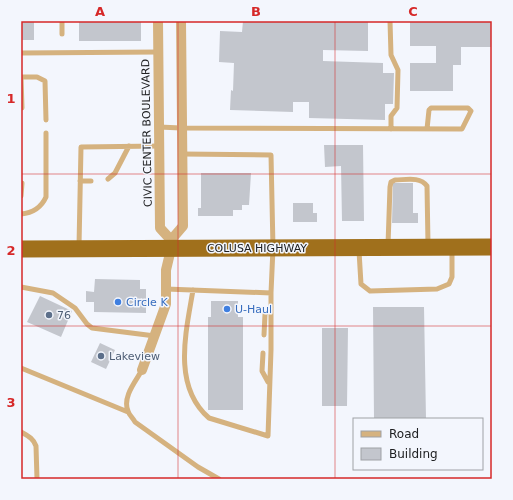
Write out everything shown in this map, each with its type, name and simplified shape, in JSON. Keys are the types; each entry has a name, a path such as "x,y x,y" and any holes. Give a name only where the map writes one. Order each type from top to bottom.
{"highway":[{"name":"COLUSA HIGHWAY","path":"21,249 79,249 171,244 273,248 492,247"}],"street":[{"name":"CIVIC CENTER BOULEVARD","path":"158,21 160,228 171,244"},
{"path":"142,370 166,304 166,270 171,244 183,226 181,154 181,21"}],"lane":[{"path":"62,21 62,34"},
{"path":"390,21 391,55 398,70 397,108 391,116 391,129"},
{"path":"21,53 158,52"},
{"path":"22,108 21,77 37,77 45,81 46,120"},
{"path":"159,127 181,128 391,129 427,129 462,129 471,111 468,108 431,108 429,110 427,129"},
{"path":"21,214 35,211 43,205 46,197 46,132"},
{"path":"108,179 115,174 129,146"},
{"path":"79,249 81,147 159,146"},
{"path":"181,154 271,155 273,248 268,436 209,418 203,412 190,392 185,367 184,344 193,290"},
{"path":"388,248 390,187 391,182 395,180 419,180 424,182 426,186 428,247"},
{"path":"80,181 92,181"},
{"path":"21,196 22,183"},
{"path":"358,248 361,284 370,291 437,289 449,284 452,277 452,247"},
{"path":"21,287 53,293 75,308 87,324 92,328 155,336"},
{"path":"166,289 271,293"},
{"path":"264,336 265,314 271,307"},
{"path":"263,353 262,371 269,383"},
{"path":"21,368 128,412"},
{"path":"142,370 127,397 126,405 128,412 135,422 198,467 220,479"},
{"path":"21,432 30,436 36,446 37,479"}],"building":[{"path":"21,21 34,21 34,40 21,40"},
{"path":"79,21 141,21 141,41 79,41"},
{"path":"243,21 368,21 368,51 323,50 323,61 383,63 383,73 394,73 393,104 385,104 385,120 309,118 309,102 293,102 293,112 230,110 231,90 233,91 234,63 219,62 220,31 242,32"},
{"path":"410,21 492,21 492,47 461,47 461,65 453,65 453,91 410,91 410,63 436,63 436,46 410,46"},
{"path":"324,145 363,145 364,221 342,221 341,166 325,167"},
{"path":"201,173 251,173 249,205 242,205 242,210 233,210 233,216 198,216 198,208 201,208"},
{"path":"393,183 413,183 413,213 418,213 418,223 392,223"},
{"path":"293,203 313,203 313,213 317,213 317,222 293,222"},
{"path":"95,279 140,280 140,289 146,289 146,313 94,312 94,302 86,302 86,291 94,292"},
{"path":"40,296 72,311 61,337 27,322"},
{"path":"211,301 238,301 238,317 243,317 243,410 208,410 208,317 211,317"},
{"path":"373,307 424,307 426,418 374,418"},
{"path":"322,328 348,328 347,406 322,406"},
{"path":"100,343 115,350 106,369 91,362"}],"place":[{"name":"Circle K","path":"118,302"},
{"name":"U-Haul","path":"227,309"},
{"name":"76","path":"49,315"},
{"name":"Lakeview","path":"101,356"}]}
